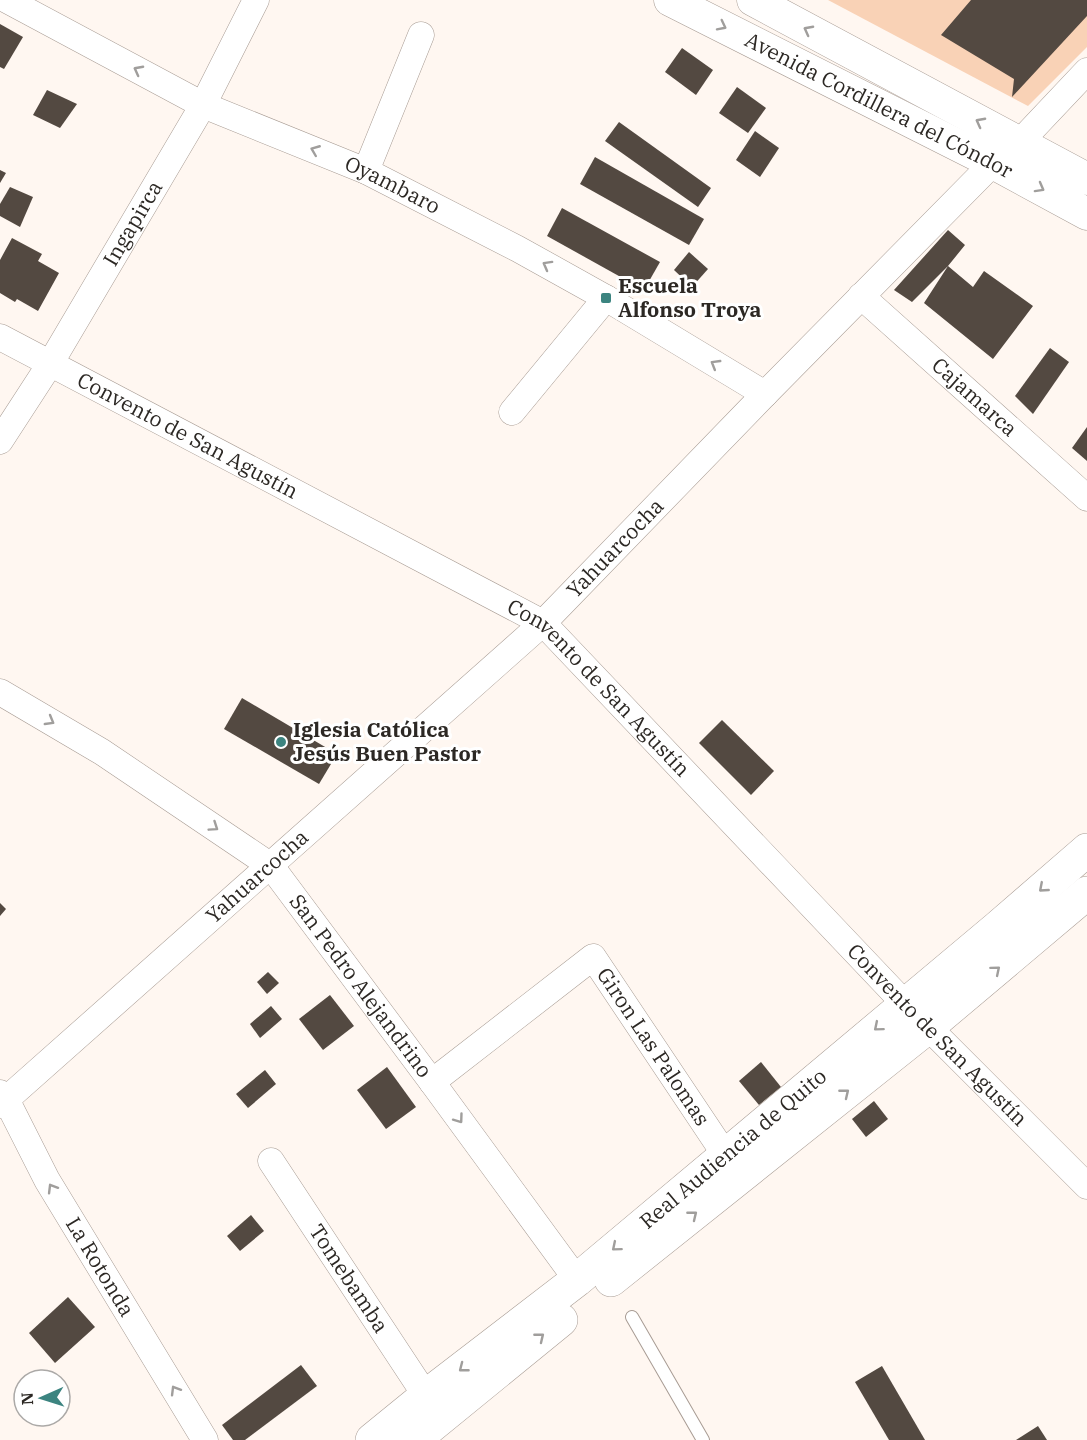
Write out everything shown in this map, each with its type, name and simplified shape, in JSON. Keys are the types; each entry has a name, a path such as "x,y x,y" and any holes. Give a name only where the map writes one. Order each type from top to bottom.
{"main road":[{"name":"Real Audiencia de Quito","path":"372,1440 577,1280 1087,850"},
{"name":"Real Audiencia de Quito","path":"414,1440 928,1027 1087,893"}],"street":[{"name":"Oyambaro","path":"7,0 203,105 366,171 518,249 606,298 765,394"},
{"name":"Ingapirca","path":"0,441 50,364 203,105 256,0"},
{"name":"Avenida Cordillera del Cóndor","path":"670,0 993,163 1087,214"},
{"name":"Avenida Cordillera del Cóndor","path":"753,0 1087,179"},
{"path":"366,171 421,35"},
{"path":"1019,143 1087,72"},
{"name":"Yahuarcocha","path":"2,1099 271,866 543,623 993,163"},
{"name":"Cajamarca","path":"861,296 1087,498"},
{"path":"512,412 606,298"},
{"name":"Convento de San Agustín","path":"0,336 543,623 905,1004 1087,1185"},
{"name":"San Pedro Alejandrino","path":"0,692 102,752 271,866 577,1280"},
{"name":"Giron Las Palomas","path":"432,1082 593,957 726,1156"},
{"name":"La Rotonda","path":"2,1099 46,1180 205,1440"},
{"name":"Tomebamba","path":"271,1161 426,1396"}],"lane":[{"path":"632,1317 703,1440"}],"shaded area":[{"path":"828,0 1087,0 1087,47 1028,106"}],"building":[{"path":"971,0 1087,0 1087,16 1012,97 1014,79 941,35"},
{"path":"0,24 23,37 4,69 0,67"},
{"path":"682,48 713,70 696,95 665,72"},
{"path":"737,87 766,108 748,133 719,113"},
{"path":"47,90 77,104 60,128 33,115"},
{"path":"619,122 711,188 698,207 605,141"},
{"path":"755,131 779,148 760,177 736,160"},
{"path":"595,157 704,219 689,245 580,184"},
{"path":"0,170 6,173 0,183"},
{"path":"10,187 33,197 20,227 0,216 0,204"},
{"path":"562,208 660,262 644,290 547,236"},
{"path":"948,230 965,245 948,266 912,302 894,290"},
{"path":"12,238 42,254 38,261 59,273 38,311 17,299 15,302 0,293 0,260"},
{"path":"689,252 708,269 692,287 674,270"},
{"path":"948,266 973,287 984,271 1033,306 993,359 924,303"},
{"path":"1050,348 1069,362 1033,414 1015,396"},
{"path":"1087,427 1087,461 1072,448"},
{"name":"Iglesia Católica Jesús Buen Pastor","path":"242,698 337,754 319,784 224,729"},
{"path":"722,720 774,771 751,795 699,743"},
{"path":"0,903 6,909 0,916"},
{"path":"268,972 279,983 267,994 257,982"},
{"path":"330,995 354,1026 323,1050 299,1019"},
{"path":"271,1006 282,1019 260,1038 250,1024"},
{"path":"761,1062 781,1087 759,1105 739,1081"},
{"path":"387,1067 416,1107 386,1129 357,1090"},
{"path":"265,1070 276,1084 248,1108 236,1094"},
{"path":"874,1101 888,1119 866,1137 852,1119"},
{"path":"251,1215 264,1231 240,1251 227,1236"},
{"path":"68,1297 95,1327 55,1363 29,1333"},
{"path":"301,1365 317,1386 245,1440 233,1440 222,1425"},
{"path":"882,1366 925,1440 889,1440 855,1382"},
{"path":"1038,1426 1047,1440 1016,1440"}],"place":[{"name":"Escuela Alfonso Troya","path":"606,298"},
{"name":"Iglesia Católica Jesús Buen Pastor","path":"281,742"}]}
